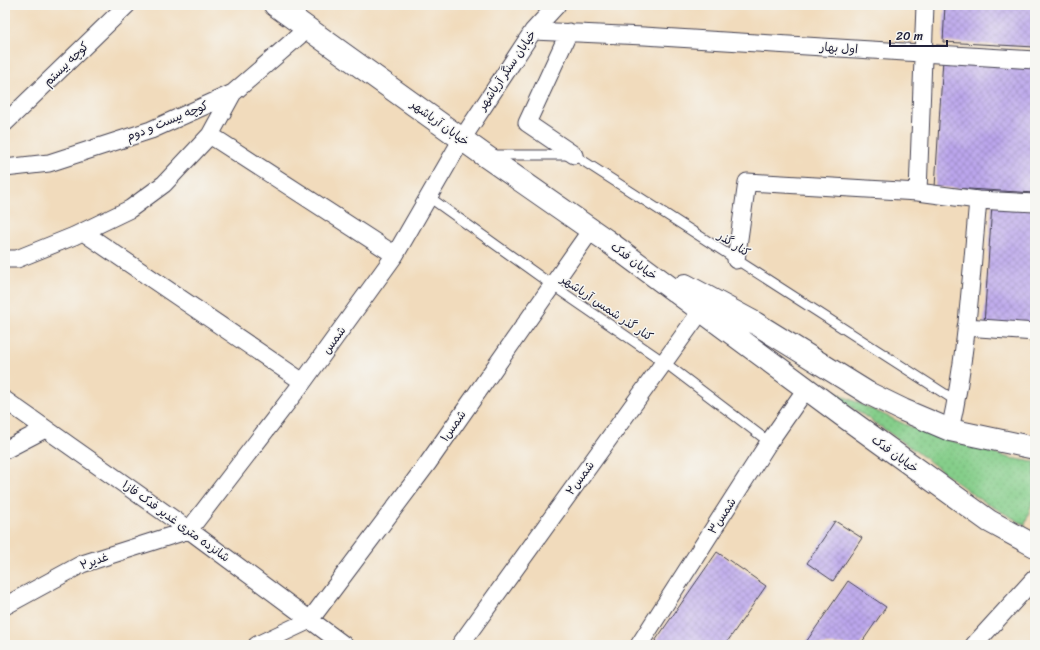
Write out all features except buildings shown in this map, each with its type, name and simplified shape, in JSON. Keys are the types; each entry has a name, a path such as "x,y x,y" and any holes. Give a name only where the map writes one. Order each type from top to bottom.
{"main road":[{"name":"خیابان آریاشهر","path":"275,5 598,235"},
{"name":"خیابان فدک","path":"598,235 989,522 1035,546"},
{"name":"خیابان فدک","path":"598,235 755,323 868,393 950,430 1035,448"}],"street":[{"name":"کوچه بیستم","path":"5,123 127,5"},
{"name":"خیابان سنگر آریاشهر","path":"462,139 533,31 557,5"},
{"path":"918,192 925,5"},
{"name":"کوچه بیست و دوم","path":"5,168 49,163 130,137 151,130 233,93 308,28"},
{"name":"اول بهار","path":"533,31 644,36 1035,60"},
{"path":"569,32 527,123 574,155"},
{"path":"5,259 17,259 83,232 130,209 164,184 210,135 233,93"},
{"path":"210,135 395,255"},
{"name":"شمس","path":"189,530 303,382 395,255 462,139"},
{"path":"736,260 746,182 918,192 978,200 1035,203"},
{"path":"950,430 956,401 966,327 978,200"},
{"path":"83,232 303,382"},
{"name":"شمس۱","path":"310,620 428,463 552,285 598,235"},
{"name":"شمس۲","path":"460,645 701,311"},
{"path":"966,327 1035,332"},
{"name":"شمس۳","path":"639,645 806,389"},
{"name":"شانزده متری غدیر فدک فاز۱","path":"5,400 189,530 344,645"},
{"path":"5,450 45,429"},
{"name":"غدیر۲","path":"5,606 82,564 189,530"},
{"path":"974,645 1035,578"},
{"path":"257,645 310,620"}],"lane":[{"path":"484,155 574,155"},
{"name":"کنار گذر","path":"574,155 956,401"},
{"name":"کنار گذر شمس آریاشهر","path":"429,197 552,285 664,362 770,442"}],"green space":[{"path":"819,385 924,433 1010,458 1035,462 1035,493 1025,525 979,499 913,449"}]}
